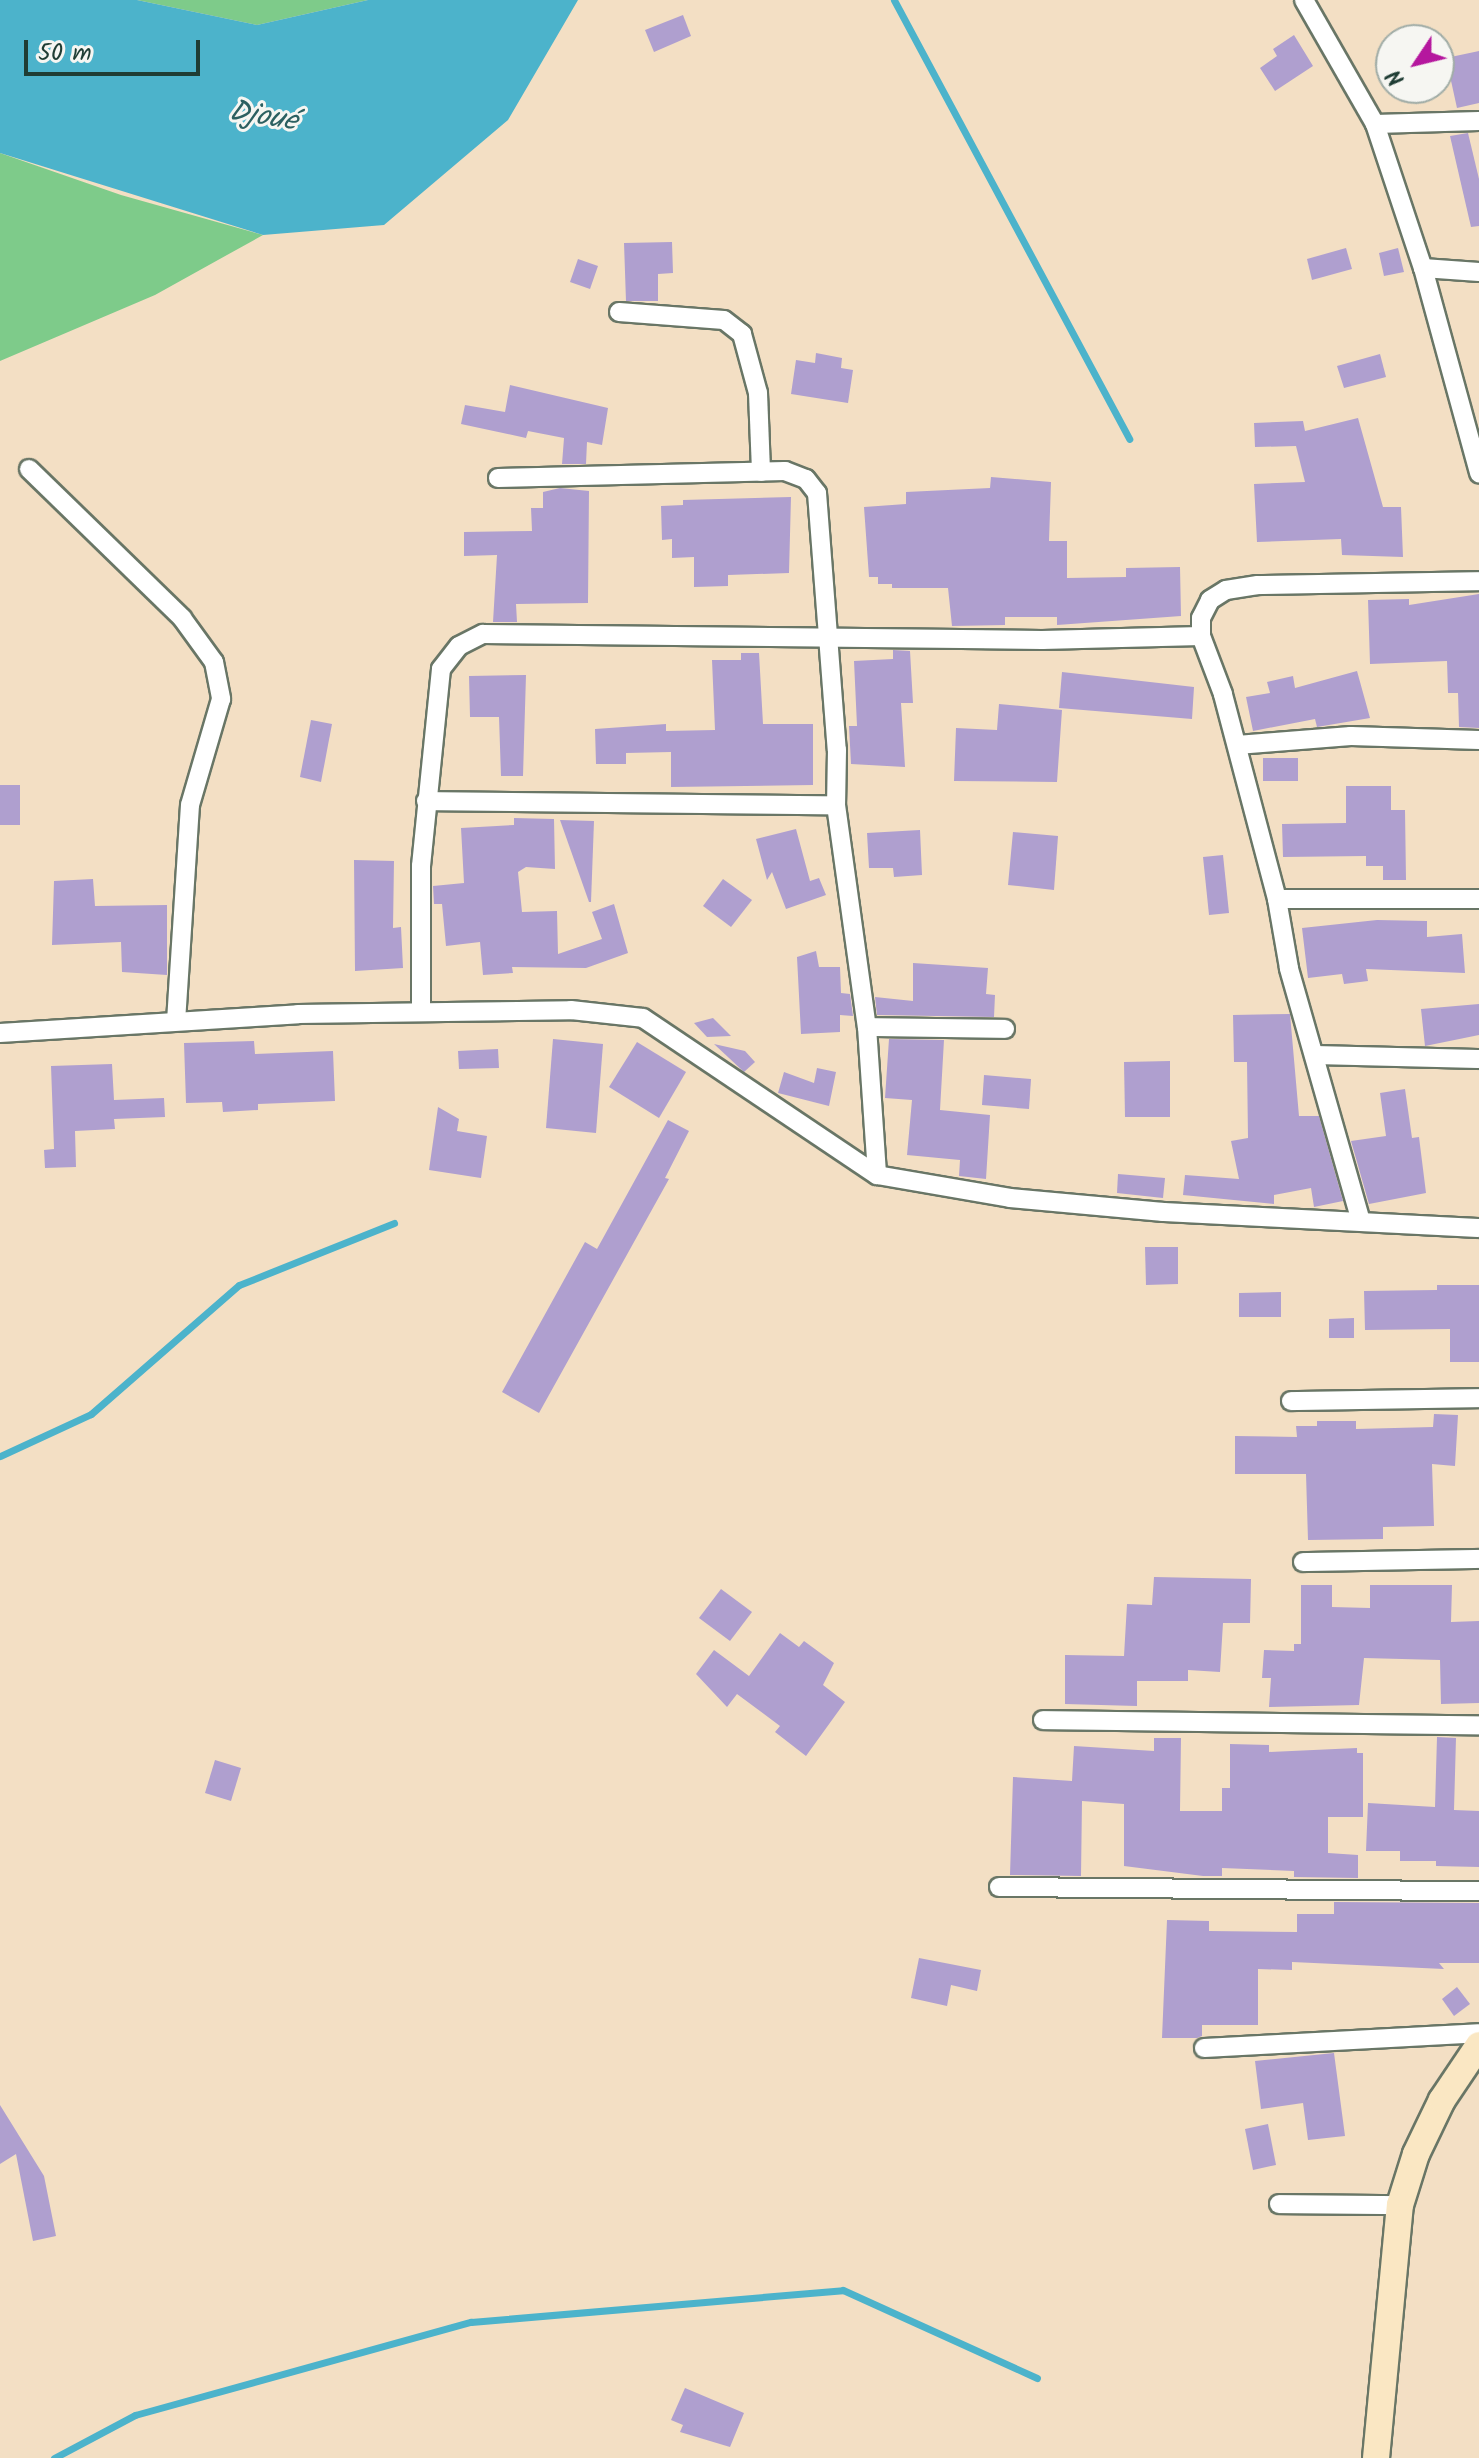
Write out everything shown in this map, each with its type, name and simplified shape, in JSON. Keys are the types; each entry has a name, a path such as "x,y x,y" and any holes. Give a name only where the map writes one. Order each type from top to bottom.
{"street":[{"path":"1304,0 1375,124 1473,431 1479,473"},
{"path":"1375,124 1479,121"},
{"path":"1423,268 1479,272"},
{"path":"619,312 724,320 742,334 758,393 761,472"},
{"path":"29,469 182,618 214,662 221,699 190,805 176,1020"},
{"path":"498,478 785,471 806,479 817,493 830,638 836,805 867,1027 877,1175"},
{"path":"1360,1218 1289,968 1277,899 1237,745 1201,636 1201,618 1210,600 1226,590 1318,582 1479,581"},
{"path":"421,1012 426,801 441,669 459,646 483,634 830,638 1201,636"},
{"path":"1237,745 1351,736 1479,740"},
{"path":"426,801 836,805"},
{"path":"1277,899 1479,899"},
{"path":"0,1033 176,1020 421,1012 571,1010 643,1018 742,1080 807,1133 877,1175 1010,1198 1117,1208 1360,1218 1479,1228"},
{"path":"867,1027 1005,1029"},
{"path":"1314,1055 1479,1059"},
{"path":"1291,1401 1479,1398"},
{"path":"1303,1562 1479,1559"},
{"path":"1043,1720 1479,1725"},
{"path":"999,1887 1479,1891"},
{"path":"1204,2048 1479,2033"},
{"path":"1376,2458 1400,2205 1416,2154 1442,2100 1479,2045"},
{"path":"1279,2204 1400,2205"}],"green space":[{"path":"137,0 368,0 257,25"},
{"path":"0,153 121,195 263,235 155,295 0,361"}],"water":[{"name":"Djoué","path":"0,0 137,0 257,25 368,0 578,0 508,120 384,225 263,235 0,153"}],"building":[{"path":"683,15 691,36 654,52 645,30"},
{"path":"1294,35 1313,66 1275,91 1260,68 1277,56 1273,49"},
{"path":"1479,51 1479,103 1457,108 1455,56"},
{"path":"1468,133 1479,179 1479,226 1471,227 1450,136"},
{"path":"672,242 673,273 658,274 658,301 626,301 624,243"},
{"path":"1346,248 1352,269 1312,280 1307,259"},
{"path":"1398,248 1404,272 1384,276 1379,253"},
{"path":"578,259 598,266 590,289 570,282"},
{"path":"816,353 842,358 841,368 853,370 848,403 791,394 796,360 815,363"},
{"path":"1380,354 1386,377 1344,388 1337,366"},
{"path":"510,385 608,408 602,445 587,442 586,464 562,464 564,438 528,431 526,438 461,424 465,405 505,412"},
{"path":"1358,418 1383,507 1401,507 1403,557 1342,555 1341,539 1257,542 1254,484 1305,482 1296,446 1255,447 1254,423 1303,421 1305,431"},
{"path":"991,477 1051,482 1049,541 1067,541 1067,578 1126,577 1126,568 1180,567 1181,616 1057,625 1057,617 1005,617 1005,625 952,626 948,588 892,588 892,584 878,584 878,577 869,577 864,507 906,504 906,492 990,488"},
{"path":"560,488 589,491 588,603 516,604 517,622 493,622 497,555 464,556 464,532 532,531 531,508 543,508 543,492"},
{"path":"791,497 789,573 728,575 728,586 694,587 694,557 672,558 672,539 662,540 661,506 683,505 683,500"},
{"path":"1479,594 1479,728 1459,727 1458,693 1448,693 1447,661 1370,664 1368,600 1409,599 1409,605"},
{"path":"893,650 910,651 913,703 901,703 905,767 851,764 849,726 857,726 854,661 893,659"},
{"path":"741,653 759,653 763,724 813,724 813,785 671,787 671,752 626,753 626,764 596,764 595,729 666,724 666,731 715,730 712,660 741,660"},
{"path":"1357,671 1370,718 1317,727 1315,719 1253,731 1246,697 1270,693 1267,682 1293,676 1295,688"},
{"path":"1062,672 1194,687 1192,719 1059,708"},
{"path":"526,675 523,776 501,776 499,717 470,717 469,676"},
{"path":"999,704 1062,710 1057,782 954,781 956,728 997,730"},
{"path":"311,720 332,724 321,782 300,777"},
{"path":"1263,758 1298,758 1298,781 1263,781"},
{"path":"0,785 20,785 20,825 0,825"},
{"path":"1346,786 1391,786 1391,810 1405,810 1406,880 1383,880 1383,866 1366,866 1366,856 1283,857 1282,824 1346,823"},
{"path":"514,818 554,819 555,869 526,867 518,872 522,912 557,911 558,954 602,939 592,912 614,904 628,953 586,968 512,967 513,973 483,975 480,942 446,946 442,904 434,904 433,886 464,883 461,828 514,825"},
{"path":"560,820 594,821 591,902 589,902"},
{"path":"796,829 810,881 819,878 826,895 786,909 772,872 767,880 756,839"},
{"path":"920,830 922,875 894,877 893,868 869,868 867,833"},
{"path":"1013,832 1058,836 1054,890 1008,885"},
{"path":"1223,855 1229,913 1209,915 1203,857"},
{"path":"354,860 394,861 393,928 401,927 403,968 355,971"},
{"path":"93,879 95,906 167,905 167,975 122,972 121,942 52,945 54,881"},
{"path":"723,879 752,900 731,927 703,906"},
{"path":"1377,920 1427,921 1427,937 1462,934 1465,973 1366,969 1368,981 1344,984 1342,974 1308,978 1302,928"},
{"path":"816,951 819,967 840,967 841,993 850,994 853,1016 840,1015 840,1032 801,1034 797,957"},
{"path":"913,963 988,968 986,994 995,995 994,1017 877,1015 875,997 913,1001"},
{"path":"1479,1004 1479,1035 1425,1046 1421,1009"},
{"path":"1290,1014 1299,1116 1319,1116 1343,1201 1314,1207 1311,1188 1274,1195 1274,1204 1183,1195 1185,1175 1239,1179 1231,1141 1248,1138 1247,1062 1234,1062 1233,1015"},
{"path":"713,1018 731,1036 707,1037 694,1023"},
{"path":"553,1039 603,1044 596,1133 546,1128"},
{"path":"889,1039 944,1040 940,1110 990,1115 986,1179 959,1176 960,1160 907,1155 912,1100 885,1098"},
{"path":"254,1041 255,1054 333,1051 335,1101 258,1104 258,1110 223,1112 222,1102 186,1103 184,1043"},
{"path":"637,1042 686,1072 659,1118 609,1087"},
{"path":"714,1044 745,1051 755,1062 744,1072"},
{"path":"498,1049 499,1068 459,1069 458,1051"},
{"path":"1170,1061 1170,1117 1125,1117 1124,1062"},
{"path":"112,1064 114,1100 164,1098 165,1117 114,1119 115,1129 75,1131 76,1167 45,1168 44,1150 54,1149 51,1066"},
{"path":"817,1068 836,1072 829,1106 778,1093 784,1072 814,1083"},
{"path":"984,1075 1031,1079 1029,1109 982,1105"},
{"path":"1405,1089 1412,1138 1419,1137 1426,1193 1369,1204 1351,1141 1386,1136 1380,1093"},
{"path":"438,1107 459,1119 457,1131 487,1136 481,1178 429,1170"},
{"path":"668,1120 689,1131 665,1178 669,1179 539,1413 502,1392 585,1242 597,1249"},
{"path":"1118,1174 1165,1178 1163,1198 1117,1193"},
{"path":"1145,1247 1178,1247 1178,1284 1146,1285"},
{"path":"1437,1285 1479,1285 1479,1362 1450,1362 1450,1329 1365,1330 1364,1291 1437,1290"},
{"path":"1281,1292 1281,1317 1239,1317 1239,1293"},
{"path":"1354,1318 1354,1338 1329,1338 1329,1319"},
{"path":"1434,1414 1458,1415 1455,1466 1432,1464 1434,1526 1383,1527 1383,1539 1308,1540 1306,1474 1235,1474 1235,1436 1297,1437 1296,1426 1317,1426 1317,1421 1356,1421 1356,1429 1433,1427"},
{"path":"1154,1577 1251,1579 1250,1623 1223,1623 1220,1672 1188,1670 1188,1681 1137,1681 1137,1706 1065,1704 1065,1655 1124,1656 1127,1604 1152,1605"},
{"path":"1301,1585 1332,1585 1332,1607 1370,1608 1370,1585 1452,1585 1451,1622 1479,1621 1479,1703 1441,1704 1440,1660 1364,1658 1359,1705 1269,1707 1271,1678 1262,1678 1264,1650 1294,1651 1294,1644 1301,1644"},
{"path":"721,1589 752,1612 730,1641 699,1618"},
{"path":"780,1633 799,1647 804,1641 834,1663 823,1685 845,1702 806,1756 775,1732 780,1726 737,1694 727,1707 696,1674 714,1650 749,1676"},
{"path":"1437,1737 1456,1738 1454,1810 1479,1811 1479,1867 1436,1866 1436,1861 1400,1861 1400,1851 1366,1851 1368,1803 1435,1807"},
{"path":"1154,1738 1181,1738 1180,1811 1222,1811 1222,1788 1230,1788 1230,1744 1269,1745 1269,1752 1357,1748 1357,1753 1363,1753 1363,1817 1328,1817 1328,1853 1358,1855 1358,1878 1294,1877 1294,1871 1222,1868 1222,1876 1203,1876 1124,1866 1124,1804 1082,1801 1081,1876 1010,1875 1013,1777 1072,1781 1074,1746 1154,1751"},
{"path":"215,1760 241,1768 231,1801 205,1793"},
{"path":"1334,1902 1479,1903 1479,1963 1439,1963 1444,1969 1292,1962 1292,1970 1258,1969 1258,2025 1202,2025 1202,2036 1197,2038 1162,2038 1167,1920 1209,1921 1209,1931 1297,1932 1297,1914 1334,1914"},
{"path":"919,1958 981,1970 977,1991 951,1985 947,2006 911,1998"},
{"path":"1457,1987 1470,2004 1454,2016 1442,1999"},
{"path":"1334,2053 1345,2136 1308,2140 1303,2103 1261,2109 1255,2061"},
{"path":"0,2105 44,2176 56,2236 33,2241 16,2154 0,2164"},
{"path":"1268,2124 1276,2165 1253,2170 1245,2129"},
{"path":"685,2388 744,2413 730,2447 680,2432 683,2425 671,2420"}],"waterway":[{"path":"894,0 1129,439"},
{"path":"0,1456 91,1414 239,1285 394,1223"},
{"path":"54,2458 135,2415 471,2322 843,2290 1037,2378"}]}
